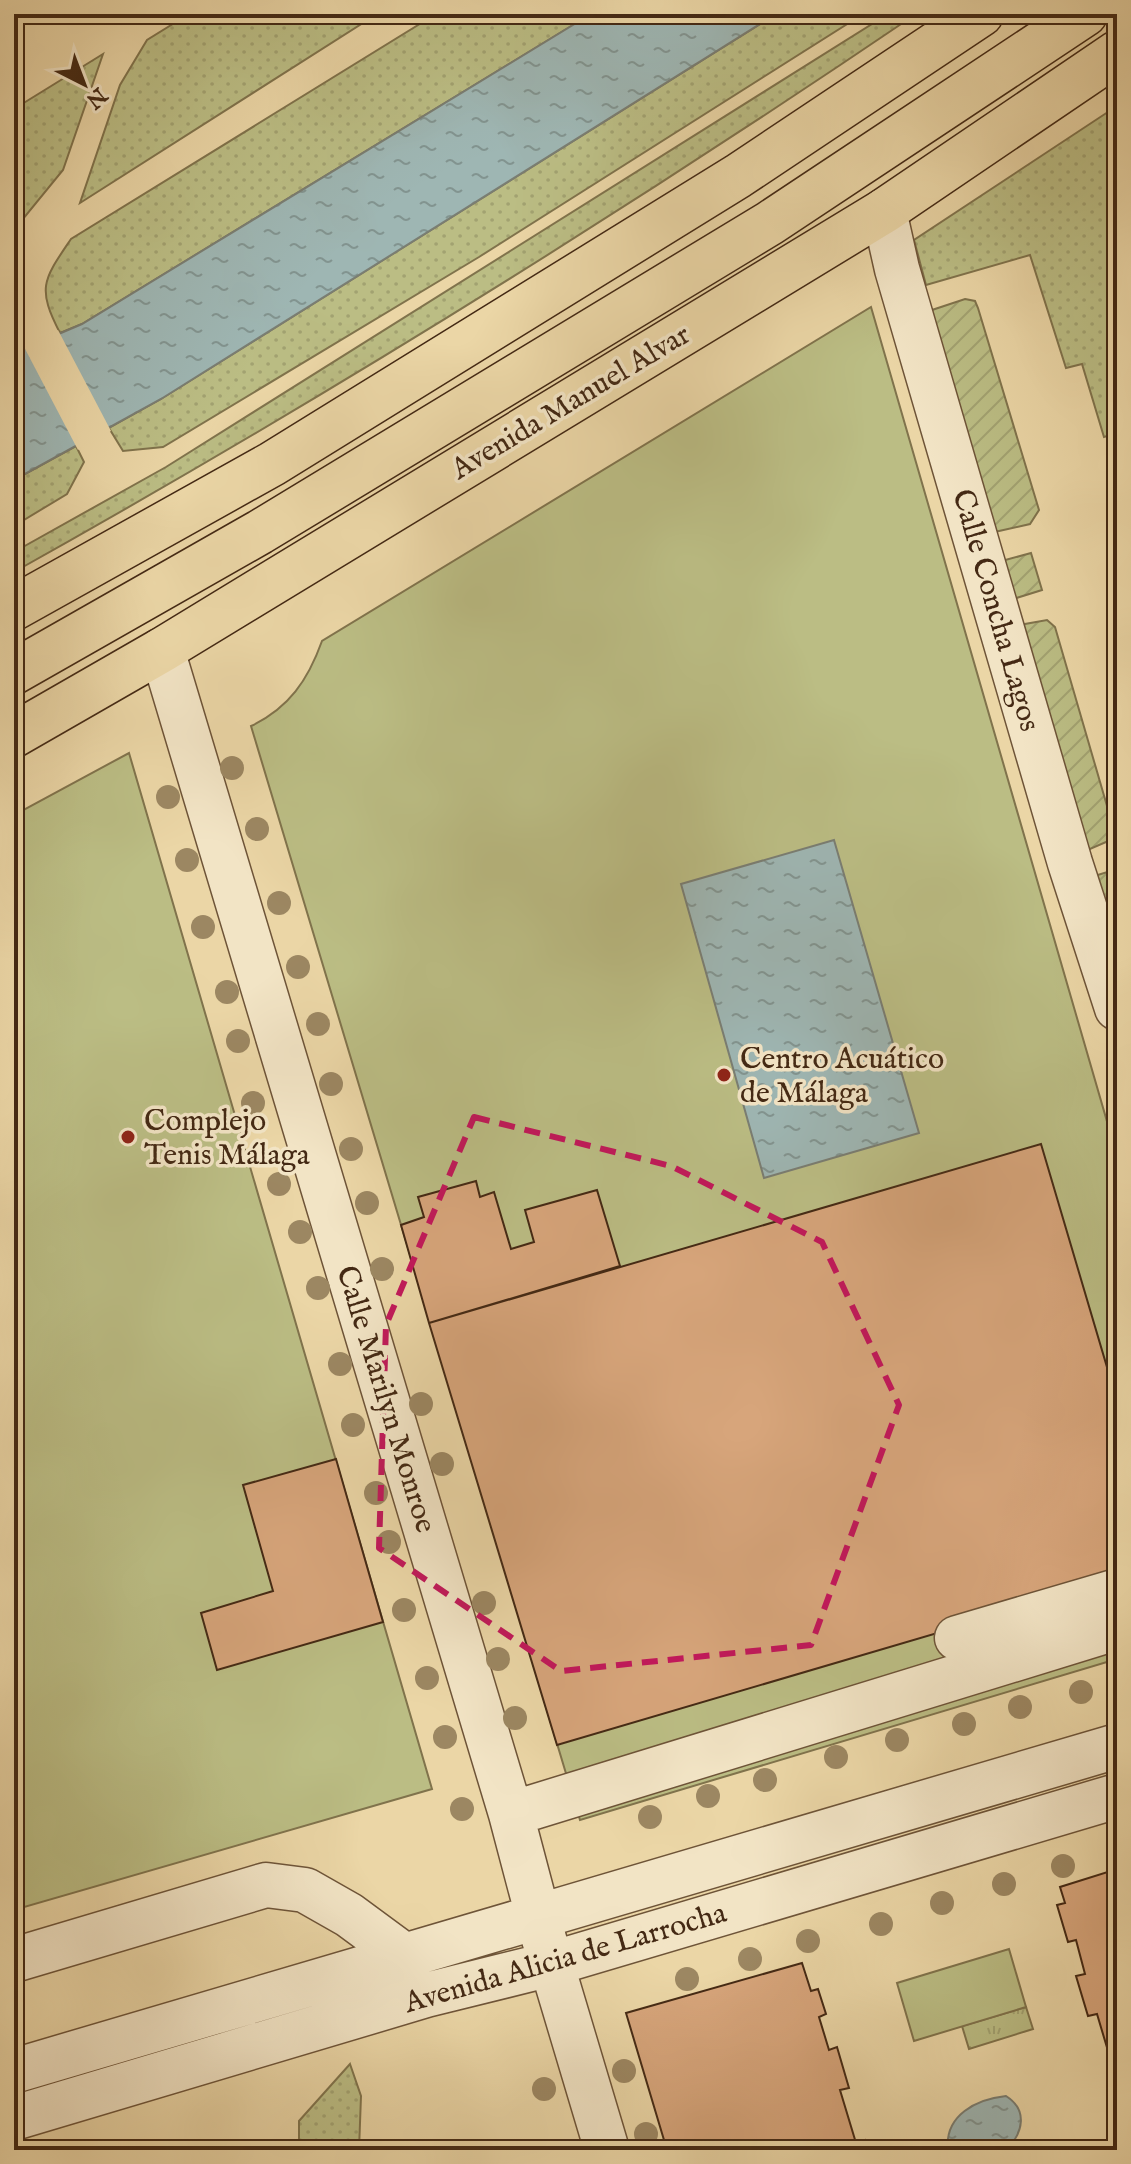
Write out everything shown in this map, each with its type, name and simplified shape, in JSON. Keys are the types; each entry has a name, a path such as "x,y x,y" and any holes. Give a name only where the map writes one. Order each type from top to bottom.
{"main road":[{"path":"14,608 272,464 738,176 981,14"},
{"name":"Avenida Manuel Alvar","path":"14,672 260,532 770,223 1085,14"},
{"name":"Avenida Manuel Alvar","path":"14,735 162,650 884,211 1117,53"}],"street":[{"name":"Calle Concha Lagos","path":"884,211 897,269 1070,863 1117,1008"},
{"name":"Calle Marilyn Monroe","path":"162,650 511,1814 537,1915 607,2150"},
{"path":"957,1638 1117,1591"},
{"path":"511,1814 1109,1630 1117,1624"},
{"name":"Avenida Alicia de Larrocha","path":"14,2071 1117,1746"},
{"name":"Avenida Alicia de Larrocha","path":"14,2118 426,1995 551,1964 1117,1796"},
{"name":"Avenida Alicia de Larrocha","path":"14,1960 266,1885 305,1890 349,1915 406,1957"}],"highlighted area":[{"path":"474,1117 671,1166 822,1242 899,1405 811,1645 561,1671 379,1548 386,1325"}],"green space":[{"path":"189,14 377,14 80,203 120,85 147,40"},
{"path":"436,14 591,14 82,324 60,333 48,305 46,284 71,239"},
{"path":"776,14 863,14 479,257 163,447 123,451 109,428 161,399"},
{"path":"888,14 916,14 695,161 471,303 244,440 14,572 14,552 166,467"},
{"path":"103,54 63,170 14,230 14,109"},
{"path":"1117,106 1117,433 1104,437 1082,364 1066,368 1030,255 926,285 914,240"},
{"path":"965,299 975,301 978,308 1039,510 1030,524 990,533 926,312"},
{"name":"Centro Acuático de Málaga","path":"871,307 1117,1156 1117,1659 580,1820 251,726 276,711 296,691 322,641"},
{"path":"76,446 84,462 67,494 14,526 14,480"},
{"path":"1031,553 1042,590 1010,600 998,562"},
{"path":"1047,620 1055,627 1114,830 1113,839 1090,849 1080,847 1018,631 1025,624"},
{"name":"Complejo Tenis Málaga","path":"129,753 432,1789 14,1910 14,815"},
{"path":"1117,869 1117,968 1088,878"},
{"path":"1009,1949 1026,2007 914,2041 897,1983"},
{"path":"1026,2007 1033,2029 969,2049 962,2026"},
{"path":"350,2064 361,2096 359,2150 299,2150 299,2121"}],"water":[{"path":"591,14 776,14 161,399 14,480 14,353 82,324"},
{"path":"834,840 919,1133 764,1178 681,884"},
{"path":"1006,2096 1018,2108 1021,2121 1017,2135 1008,2148 948,2150 951,2127 957,2118 974,2105"}],"pier":[{"path":"58,330 111,431 78,450 23,345"}],"building":[{"path":"1041,1144 1117,1401 1117,1580 557,1745 429,1323"},
{"path":"476,1181 480,1197 494,1192 511,1249 534,1242 525,1210 597,1190 620,1266 429,1323 401,1225 424,1217 418,1197"},
{"path":"336,1459 383,1622 217,1670 201,1613 273,1591 243,1485"},
{"path":"1117,1869 1117,2081 1097,2014 1088,2016 1076,1976 1085,1974 1076,1940 1068,1942 1057,1905 1065,1903 1060,1887"},
{"path":"802,1963 811,1991 818,1989 826,2014 819,2017 829,2050 837,2047 849,2088 840,2090 856,2143 865,2140 867,2150 667,2150 626,2013"},
{"path":"1117,2081 1117,2114 1108,2084"}],"place":[{"name":"Centro Acuático de Málaga","path":"724,1075"},
{"name":"Complejo Tenis Málaga","path":"128,1137"}]}
